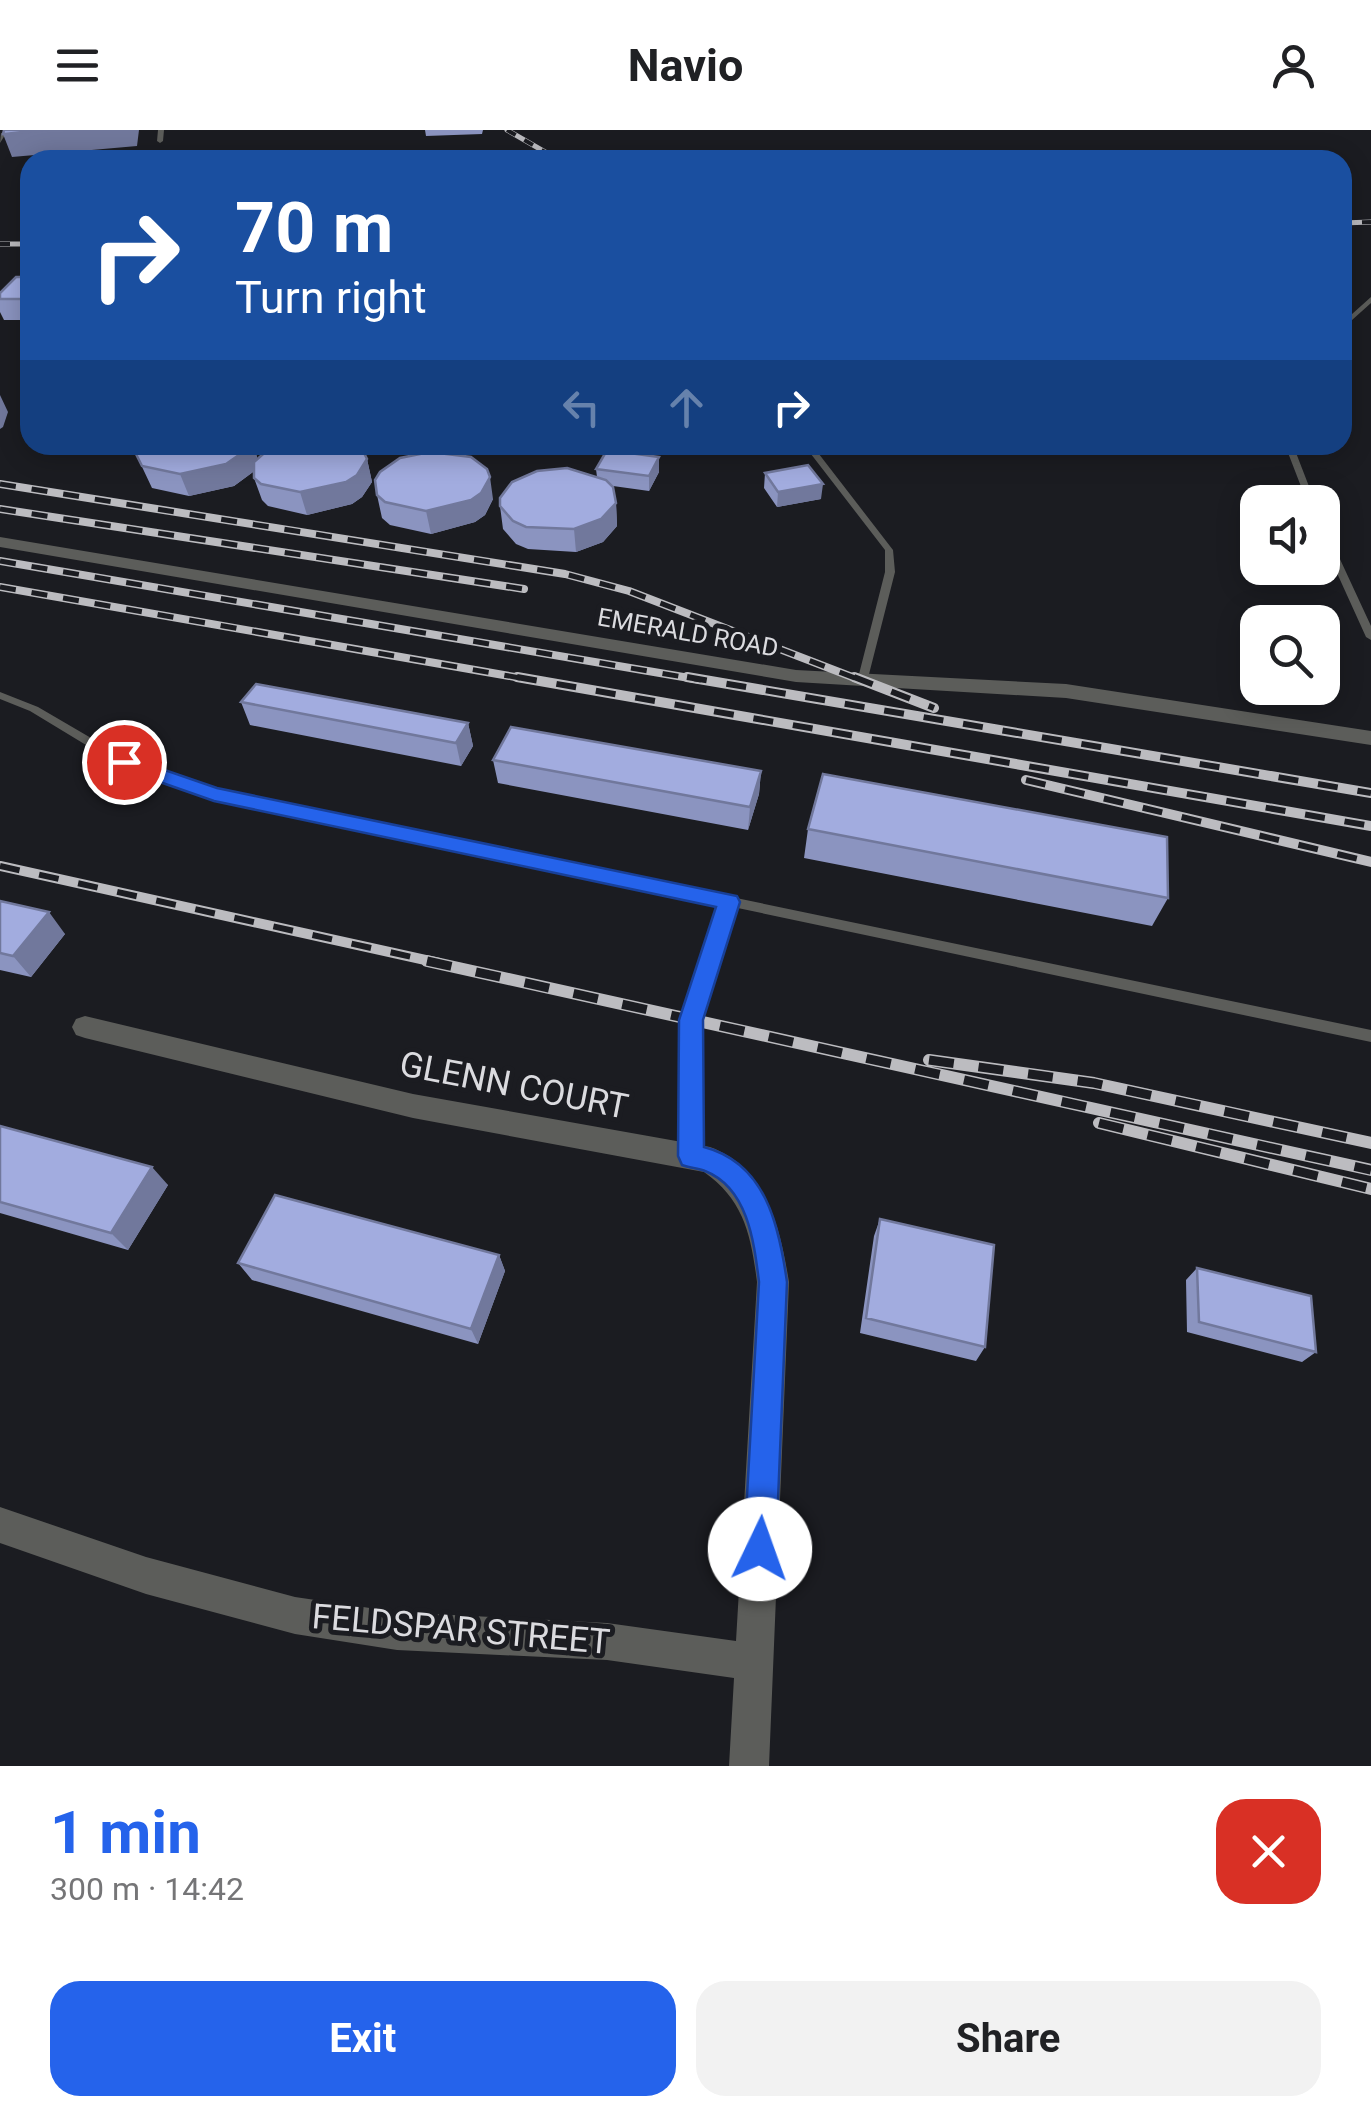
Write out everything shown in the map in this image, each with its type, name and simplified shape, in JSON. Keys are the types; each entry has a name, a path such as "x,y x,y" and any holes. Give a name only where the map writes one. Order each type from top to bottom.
{"street":[{"name":"EMERALD ROAD","path":"0,542 796,676 1066,691 1371,738"},
{"name":"GLENN COURT","path":"85,1027 412,1106 710,1160 732,1173 750,1192 768,1248 773,1282 750,1766"},
{"name":"FELDSPAR STREET","path":"0,1525 142,1576 322,1620 396,1631 643,1645 754,1663"}],"lane":[{"path":"0,141 3,134 20,130"},
{"path":"160,142 161,130"},
{"path":"1352,317 1371,299"},
{"path":"816,455 890,550 890,572 862,682"},
{"path":"1293,455 1304,485"},
{"path":"1340,569 1371,638"},
{"path":"0,695 34,709 124,762 196,789 1371,1036"},
{"path":"691,1156 691,1020 729,902"}],"building":[{"path":"4,130 48,130 3,134"},
{"path":"20,277 20,299 0,299 0,293"},
{"path":"136,455 239,455 226,464 180,474 142,466"},
{"path":"262,455 365,455 367,459 357,475 346,482 300,492 261,484 254,478 254,462"},
{"path":"604,455 659,457 649,476 596,469"},
{"path":"471,457 487,469 490,477 481,493 471,500 426,511 385,502 377,495 375,480 400,458"},
{"path":"808,465 823,484 778,492 765,473"},
{"path":"567,468 606,480 613,487 616,503 601,519 574,529 526,527 513,521 500,506 500,498 512,482 537,471"},
{"path":"256,684 468,723 456,743 241,702"},
{"path":"511,727 761,771 750,807 493,760"},
{"path":"823,774 1167,837 1168,898 808,829"},
{"path":"0,901 49,912 13,956 0,953"},
{"path":"0,1126 152,1167 111,1233 0,1202"},
{"path":"275,1195 499,1255 471,1329 238,1263"},
{"path":"880,1219 994,1245 985,1347 866,1318"},
{"path":"1197,1268 1311,1296 1316,1352 1199,1322"}],"railway":[{"path":"507,130 542,150"},
{"path":"1352,223 1371,222"},
{"path":"0,244 20,244"},
{"path":"0,484 565,574 629,591 860,680"},
{"path":"0,509 524,589"},
{"path":"0,561 701,680"},
{"path":"0,587 532,680"},
{"path":"517,677 1371,826"},
{"path":"687,677 1371,793"},
{"path":"854,677 934,708"},
{"path":"1026,780 1371,862"},
{"path":"0,866 439,963"},
{"path":"427,961 1371,1170"},
{"path":"929,1060 1094,1083 1371,1143"},
{"path":"1099,1123 1371,1189"}],"route":[{"path":"124,762 214,794 729,902 691,1020 691,1156 710,1160 732,1173 750,1192 768,1248 773,1282 760,1549"}]}
